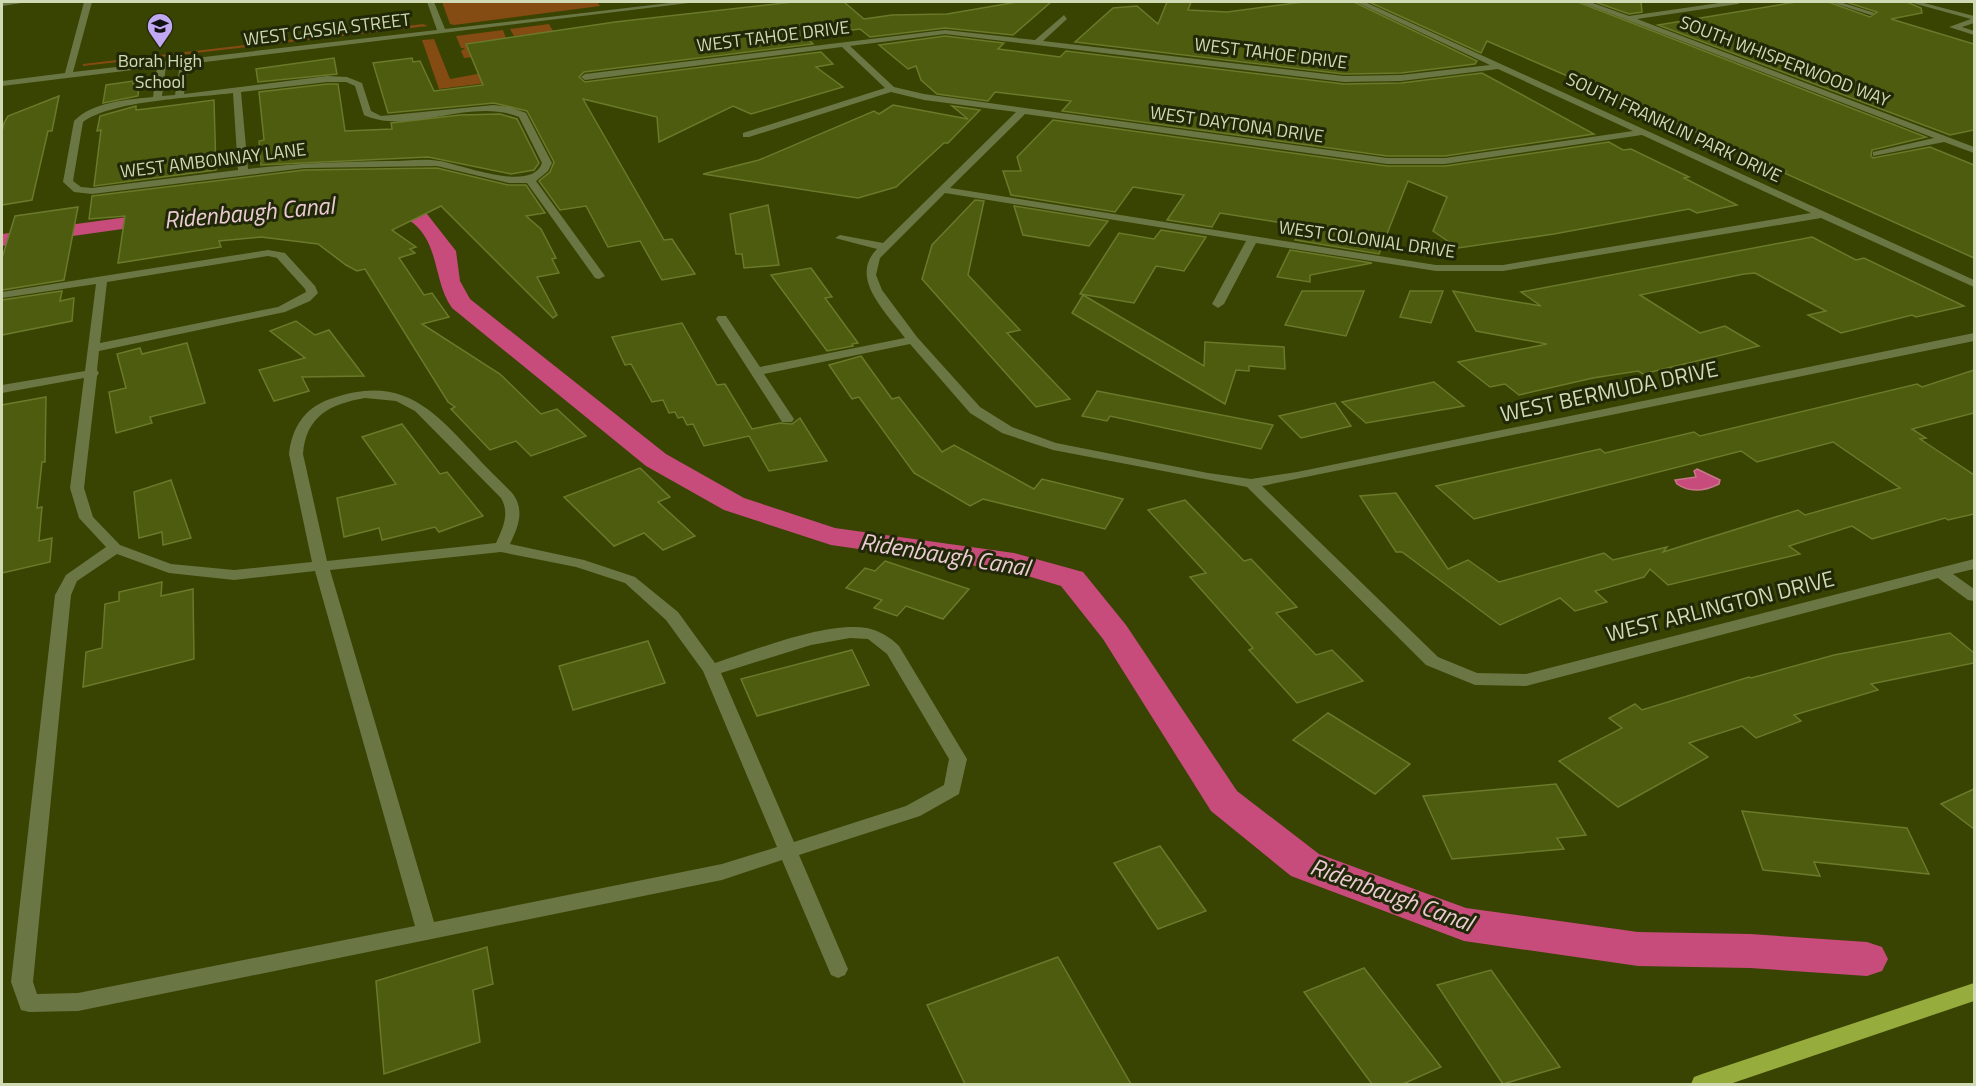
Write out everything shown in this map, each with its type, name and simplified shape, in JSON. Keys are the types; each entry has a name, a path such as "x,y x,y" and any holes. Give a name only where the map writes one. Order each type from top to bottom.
{"main road":[{"path":"1702,1084 1974,992"}],"street":[{"path":"2,4 24,2"},
{"path":"68,76 88,2"},
{"path":"430,2 442,32"},
{"path":"608,2 614,11"},
{"name":"WEST CASSIA STREET","path":"2,84 693,2"},
{"name":"SOUTH FRANKLIN PARK DRIVE","path":"1360,2 1974,284"},
{"name":"SOUTH WHISPERWOOD WAY","path":"1584,2 1974,150"},
{"path":"1628,18 1738,2"},
{"path":"1834,2 1871,13"},
{"path":"1913,2 1974,18"},
{"path":"1928,2 1974,18"},
{"path":"1038,41 1064,17"},
{"path":"1974,18 1953,27 1974,33"},
{"name":"WEST TAHOE DRIVE","path":"585,77 842,43 945,32 1038,41 1344,79 1401,78 1499,66"},
{"name":"WEST DAYTONA DRIVE","path":"842,43 891,89 924,97 1387,161 1445,162 1645,132"},
{"path":"179,97 185,62"},
{"path":"162,65 157,100 338,79 359,85 367,113 380,119 493,108 517,111 523,115 547,163 545,169 530,180 599,276"},
{"path":"746,135 891,89"},
{"path":"237,90 243,171"},
{"name":"WEST AMBONNAY LANE","path":"157,100 103,108 91,112 79,121 68,182 78,190 110,190 243,171 304,165 437,163 509,180 530,180"},
{"path":"840,238 886,246 1023,111"},
{"path":"1876,154 1943,138"},
{"name":"WEST COLONIAL DRIVE","path":"943,190 1436,268 1470,270 1503,268 1822,214"},
{"path":"1218,304 1253,239"},
{"name":"WEST BERMUDA DRIVE","path":"886,246 875,257 870,275 876,290 913,340 975,410 1007,430 1053,446 1208,477 1251,483 1298,476 1974,337"},
{"path":"2,295 268,253 281,255 311,288 312,293 306,299 281,310 95,348"},
{"path":"102,278 93,373 77,488 86,518 115,548 169,568 234,575 501,547 579,563 630,580 672,616 711,670 838,969"},
{"path":"722,319 787,419"},
{"path":"756,372 913,340"},
{"path":"2,389 93,373"},
{"path":"427,931 321,566 295,439 302,424 317,409 347,398 377,394 399,398 420,408 510,500 513,524 501,547"},
{"name":"WEST ARLINGTON DRIVE","path":"1251,483 1432,661 1475,679 1526,680 1974,564"},
{"path":"115,548 71,578 63,595 22,982 29,1003 78,1002 722,872 913,811 952,789 958,759 893,650 882,639 867,634 835,633 711,670"},
{"path":"1941,573 1974,596"}],"shaded area":[{"path":"442,2 597,2 600,6 454,25 450,24"},
{"path":"423,24 428,26 83,66 83,64"},
{"path":"549,24 573,66 572,72 439,89 422,40 434,39 450,79 488,72 482,56 464,58 461,51 465,48 461,48 456,36 503,30 506,38 466,44 471,55 536,39 533,34 514,36 510,29"},
{"path":"1697,469 1720,480 1719,484 1698,490 1687,489 1677,484 1675,480 1696,477 1694,471"}],"building":[{"path":"793,2 844,2 864,19 892,15 947,14 1017,2 1051,2 1013,35 945,28 870,37 860,29 805,36 813,44 584,72 579,77 585,82 821,52 833,64 816,67 843,87 751,114 733,106 659,142 657,117 583,99 664,240 672,239 695,274 662,280 640,241 608,247 586,206 560,210 539,181 550,172 554,162 527,111 494,103 388,113 373,63 412,58 413,62 420,61 434,91 483,85 466,44 615,22"},
{"path":"1167,2 1191,2 1188,10 1227,12 1303,2 1354,2 1477,61 1475,64 1401,73 1344,74 1075,42 1113,8 1137,6 1158,24"},
{"path":"1369,2 1578,2 1926,137 1872,150 1871,156 1873,158 1930,147 1974,165 1974,258 1782,172 1786,171 1487,41 1481,53"},
{"path":"1595,2 1641,2 1642,12 1629,14"},
{"path":"1796,2 1828,2 1870,17 1877,12 1846,2 1907,2 1921,8 1922,13 1891,19 1974,44 1974,130 1950,135 1658,25"},
{"path":"945,36 1004,43 998,49 1060,57 1066,51 1344,84 1401,83 1482,73 1594,134 1445,156 1387,156 1062,111 1071,101 995,92 988,101 937,94 921,80 916,66 908,69 879,45"},
{"path":"334,58 337,74 258,82 256,69"},
{"path":"133,81 133,84 139,83 138,96 103,103 106,85"},
{"path":"338,84 345,131 392,129 391,123 460,115 500,114 517,119 539,163 534,170 511,174 428,157 261,165 259,141 264,140 259,92"},
{"path":"59,96 52,131 48,131 32,200 2,205 4,123 8,116"},
{"path":"214,100 216,170 94,186 101,130 97,131 100,116 136,106 136,110"},
{"path":"893,105 968,119 952,106 980,110 948,143 944,143 896,187 858,198 703,174 759,160 874,111 879,114"},
{"path":"1053,120 1387,166 1445,166 1609,142 1623,150 1631,149 1689,177 1684,178 1737,205 1697,213 1689,209 1554,234 1458,248 1433,231 1447,197 1408,181 1379,254 1295,240 1302,226 1220,213 1212,227 1167,220 1184,195 1133,187 1115,212 1011,195 1003,171 1021,171 1017,157"},
{"path":"437,168 508,185 526,185 545,213 526,216 541,229 556,258 552,259 559,273 537,277 557,315 553,318 441,206 392,230 416,247 410,249 415,253 399,258 424,295 432,293 449,317 422,324 500,374 541,414 557,409 586,436 531,456 516,441 490,450 451,409 455,407 448,402 365,269 357,271 318,244 261,237 219,241 221,247 118,263 125,216 89,219 92,196 304,170"},
{"path":"975,200 984,201 968,275 1020,330 1007,333 1070,399 1036,407 922,279 932,245"},
{"path":"768,205 779,265 744,268 742,254 736,254 730,214"},
{"path":"1014,206 1108,221 1089,246 1023,235"},
{"path":"78,207 64,280 2,290 2,258 15,216"},
{"path":"1161,230 1206,237 1184,271 1156,266 1134,303 1080,294 1119,233 1154,239"},
{"path":"1812,237 1856,260 1864,258 1964,306 1916,317 1912,315 1841,333 1808,315 1826,311 1755,273 1744,274 1640,295 1700,333 1725,326 1759,346 1643,374 1638,371 1593,378 1519,395 1505,384 1490,387 1458,362 1547,344 1476,331 1453,291 1541,306 1521,292"},
{"path":"1290,250 1372,263 1310,275 1310,282 1277,277"},
{"path":"811,268 832,297 825,298 858,343 852,344 853,346 827,351 771,275"},
{"path":"62,291 60,301 74,298 72,321 2,335 2,300"},
{"path":"1302,291 1364,291 1346,336 1285,325"},
{"path":"1410,291 1443,291 1431,323 1400,317"},
{"path":"1083,295 1204,366 1205,342 1284,347 1285,369 1249,366 1249,371 1236,370 1225,404 1072,313"},
{"path":"296,321 315,335 329,330 364,376 302,377 309,391 274,401 259,370 305,358 270,331"},
{"path":"682,323 717,385 725,384 752,429 780,423 792,424 800,418 827,461 769,471 749,436 704,446 693,424 687,425 683,417 678,418 675,412 669,413 663,400 652,402 631,364 625,365 612,337"},
{"path":"187,343 205,403 150,417 152,423 116,433 109,392 126,388 117,354 140,348 142,354"},
{"path":"861,356 892,399 899,397 942,452 954,445 1034,489 1042,479 1123,499 1105,529 983,499 970,506 914,473 859,397 852,399 829,365"},
{"path":"1974,370 1974,413 1912,429 1926,438 1920,439 1974,475 1974,514 1948,520 1945,518 1872,539 1852,526 1789,546 1800,554 1668,585 1650,569 1644,577 1595,591 1607,602 1575,611 1560,598 1500,625 1402,552 1396,552 1360,496 1396,493 1448,569 1468,560 1499,582 1604,553 1613,560 1667,547 1663,552 1798,510 1805,515 1900,488 1833,442 1757,462 1741,451 1474,519 1436,486 1600,449 1605,453 1694,432 1700,436 1917,384 1922,387"},
{"path":"1434,382 1464,406 1366,423 1342,402"},
{"path":"1097,391 1273,425 1261,449 1110,416 1107,421 1082,416"},
{"path":"46,397 45,462 42,462 37,508 42,507 39,541 52,538 50,562 2,573 2,405"},
{"path":"1335,403 1351,426 1301,438 1279,416"},
{"path":"402,424 440,474 447,472 483,516 439,532 435,527 382,540 379,528 344,537 337,498 396,484 362,437"},
{"path":"640,468 670,497 658,502 695,536 663,550 644,533 614,546 564,497"},
{"path":"171,480 191,538 163,545 162,532 139,538 134,492"},
{"path":"1185,500 1244,561 1251,559 1297,607 1276,613 1316,655 1332,650 1363,681 1297,703 1249,650 1253,648 1190,577 1206,573 1148,510"},
{"path":"885,561 969,589 943,619 906,606 897,616 874,608 882,600 846,588 865,568 875,571"},
{"path":"162,582 161,596 193,589 194,659 83,687 86,652 102,648 105,604 119,601 119,592"},
{"path":"1950,633 1974,653 1974,663 1871,684 1878,690 1794,715 1801,721 1756,738 1742,726 1689,743 1708,757 1618,807 1559,761 1622,728 1609,718 1635,704 1642,710 1749,677 1834,655"},
{"path":"648,641 665,683 573,710 559,666"},
{"path":"852,650 869,685 757,716 741,679"},
{"path":"1328,713 1410,764 1375,794 1293,740"},
{"path":"1556,784 1586,835 1557,838 1564,849 1452,859 1423,796"},
{"path":"1974,789 1974,829 1941,804"},
{"path":"1742,811 1907,828 1929,874 1814,862 1820,876 1763,870"},
{"path":"1160,846 1206,911 1158,929 1114,863"},
{"path":"487,947 493,984 473,990 480,1042 384,1074 376,981"},
{"path":"1058,957 1131,1084 965,1084 927,1005"},
{"path":"1364,968 1441,1067 1403,1084 1372,1084 1304,992"},
{"path":"1491,970 1560,1067 1503,1084 1437,985"}],"waterway":[{"name":"Ridenbaugh Canal","path":"380,205 420,218 445,251 449,281 460,303 656,460 734,504 831,536 1014,562 1072,579 1115,632 1224,801 1305,865 1464,924 1638,949 1750,951 1867,959"},
{"name":"Ridenbaugh Canal","path":"2,240 165,218"}],"place":[{"name":"Borah High School","path":"160,49"}]}
